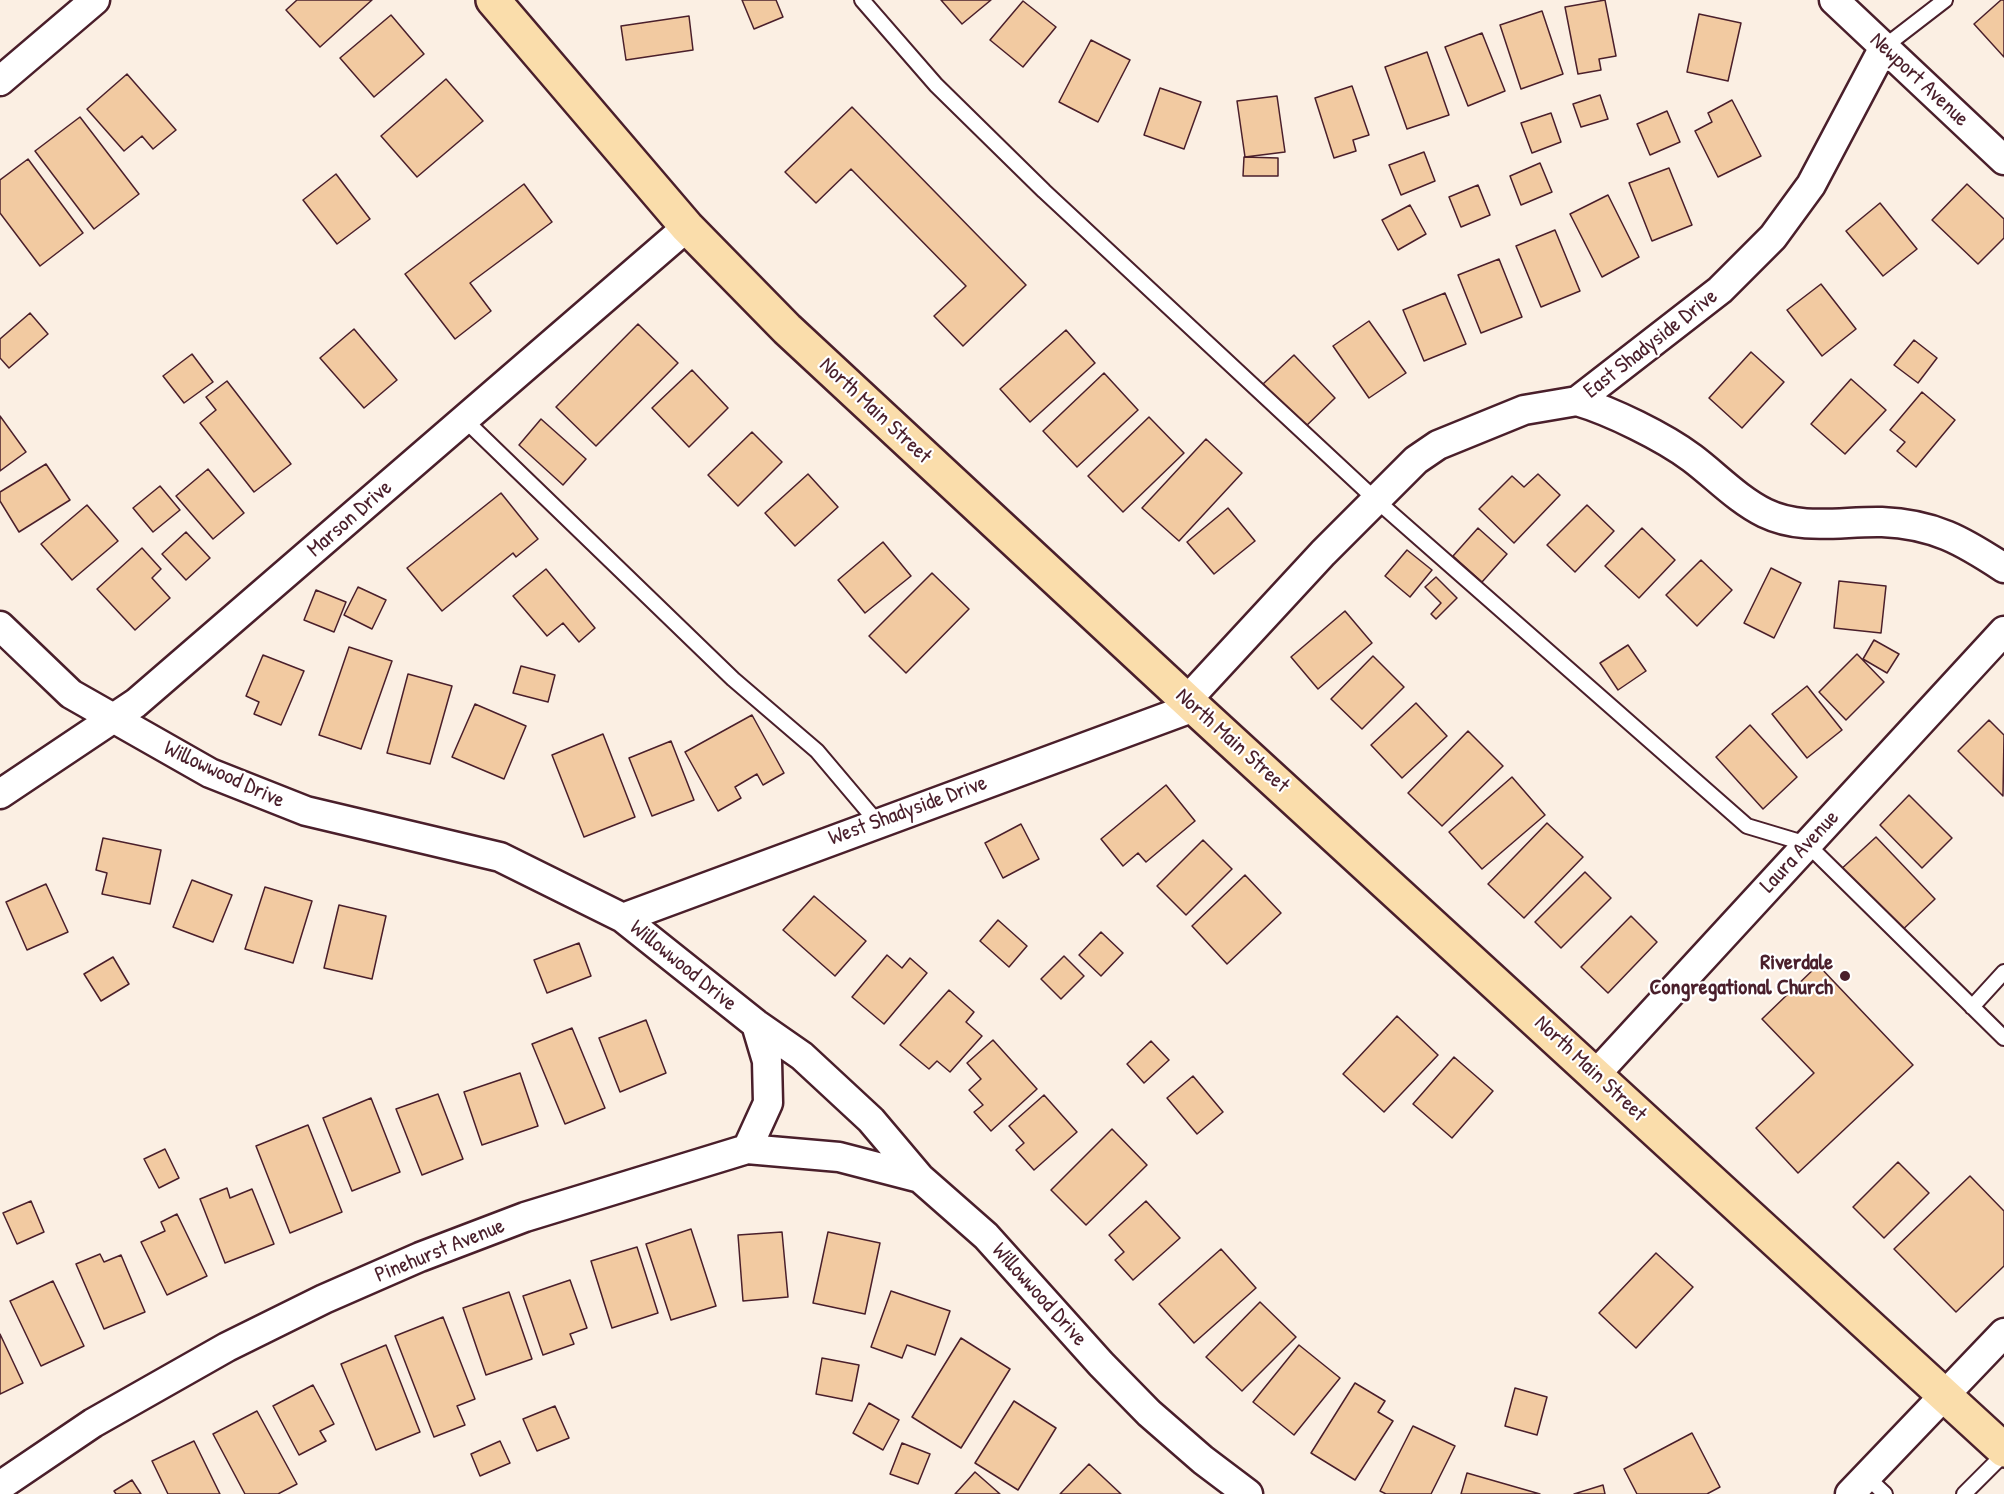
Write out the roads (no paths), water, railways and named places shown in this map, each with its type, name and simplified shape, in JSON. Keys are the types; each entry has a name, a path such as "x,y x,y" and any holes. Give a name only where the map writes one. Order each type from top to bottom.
{"main road":[{"name":"North Main Street","path":"493,0 687,227 788,329 1190,703 1596,1074 2004,1452"}],"street":[{"path":"0,81 95,0"},
{"name":"Newport Avenue","path":"1834,0 2004,160"},
{"name":"East Shadyside Drive","path":"1190,703 1376,500 1416,460 1438,445 1524,410 1577,401 1720,290 1773,237 1811,185 1884,47"},
{"name":"Marson Drive","path":"0,794 136,703 687,227"},
{"path":"1577,401 1625,419 1690,456 1730,490 1766,513 1826,526 1882,522 1923,527 1960,539 2004,568"},
{"name":"Willowwood Drive","path":"0,626 71,694 111,719 210,773 262,796 306,811 500,857 623,918 756,1024 801,1056 871,1119 920,1178 986,1236 1101,1364 1149,1413 1203,1460 1248,1494"},
{"name":"Laura Avenue","path":"1596,1074 2004,630"},
{"name":"West Shadyside Drive","path":"623,918 1190,703"},
{"path":"747,1149 768,1102 767,1061 756,1024"},
{"name":"Pinehurst Avenue","path":"0,1486 93,1423 226,1347 324,1299 420,1257 525,1217 747,1149 838,1156 920,1178"},
{"path":"1868,1489 2004,1333"}],"lane":[{"path":"862,0 936,85 1036,183 1376,500 1747,826 1807,844 2004,1038"},
{"path":"1884,47 1945,0"},
{"path":"465,420 733,679 817,752 877,822"},
{"path":"1972,1007 2004,972"},
{"path":"1964,1494 2004,1452"}],"place":[{"name":"Riverdale Congregational Church","path":"1845,976"}]}
